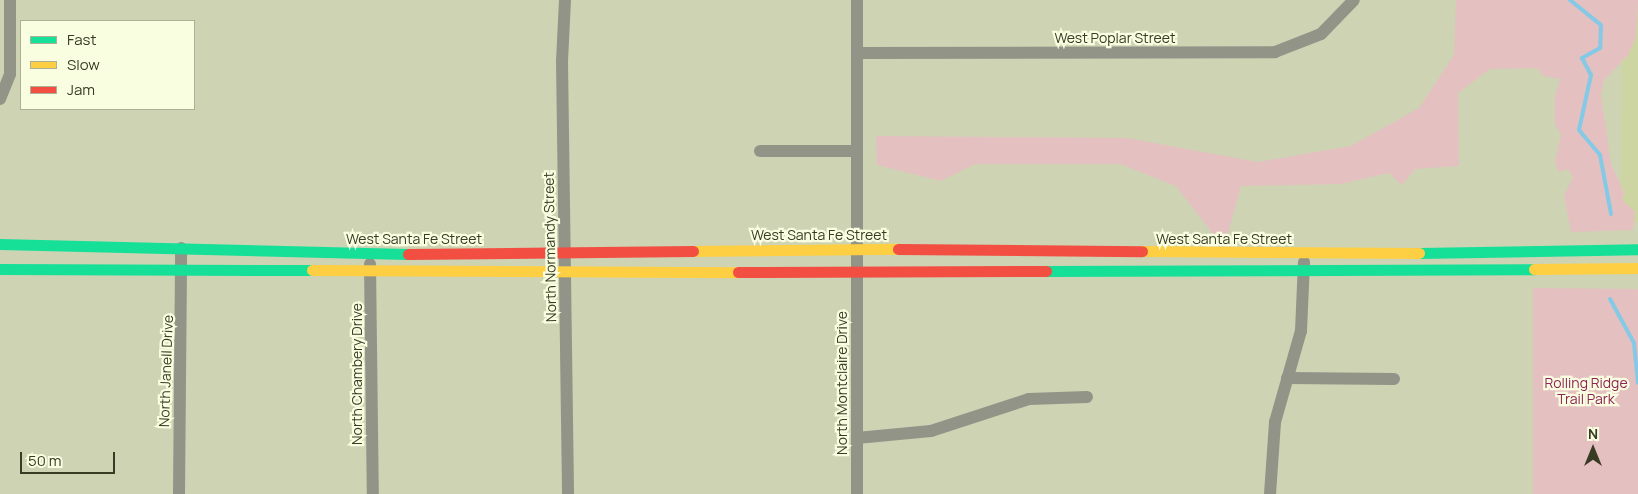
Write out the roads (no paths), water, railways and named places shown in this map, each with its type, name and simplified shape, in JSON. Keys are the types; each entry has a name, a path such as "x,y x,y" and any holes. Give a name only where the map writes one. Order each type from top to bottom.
{"street":[{"path":"0,98 10,74 10,0"},
{"name":"North Normandy Street","path":"565,0 562,61 568,494"},
{"name":"North Montclaire Drive","path":"857,0 857,494"},
{"name":"West Poplar Street","path":"857,53 1275,52 1321,34 1354,0"},
{"path":"760,151 857,151"},
{"name":"West Santa Fe Street","path":"0,244 369,254 566,254 857,249 1304,254 1638,250"},
{"name":"North Janell Drive","path":"178,494 182,248"},
{"name":"North Chambery Drive","path":"369,254 371,268 373,494"},
{"path":"1270,494 1275,422 1301,331 1304,254"},
{"name":"West Santa Fe Street","path":"0,269 566,268 857,272 1304,268 1638,268"},
{"path":"1287,378 1394,379"},
{"path":"857,438 931,430 1029,399 1087,396"}],"waterway":[{"path":"1570,0 1601,25 1600,48 1582,58 1591,75 1579,130 1600,155 1611,214"},
{"path":"1610,299 1634,343 1638,383"}],"park label":[{"name":"Rolling Ridge Trail Park","path":"1586,392"}]}
